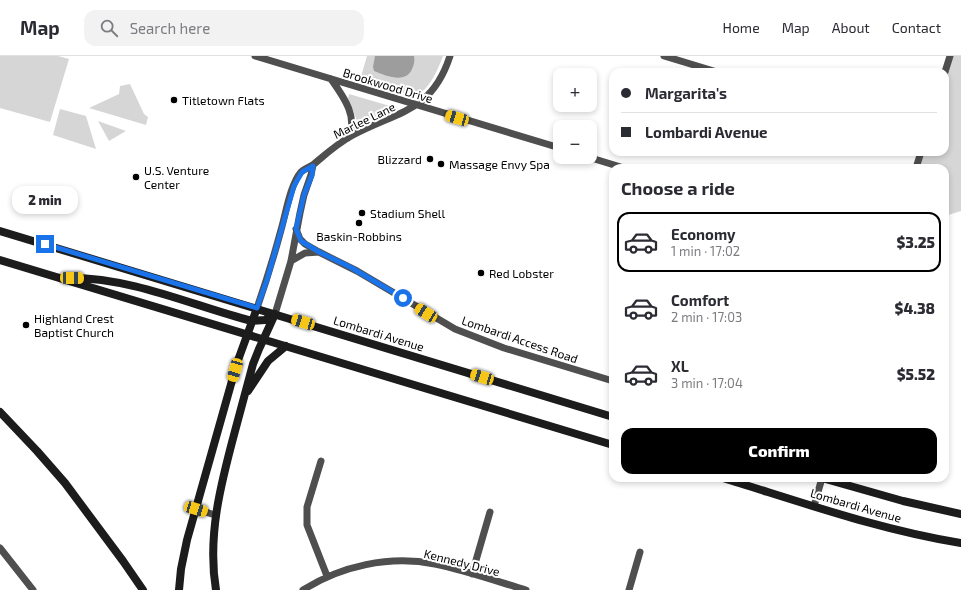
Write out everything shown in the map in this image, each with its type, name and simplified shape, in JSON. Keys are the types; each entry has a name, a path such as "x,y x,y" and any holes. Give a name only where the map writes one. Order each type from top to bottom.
{"main road":[{"name":"Lombardi Avenue","path":"0,231 609,416"},
{"path":"0,260 609,444"},
{"path":"63,279 88,279 129,285 252,321 265,320 275,314"},
{"path":"179,590 182,562 196,509 237,363 257,308"},
{"path":"216,590 213,558 215,515 223,476 253,364 275,314"},
{"path":"245,395 268,361 286,346"},
{"path":"0,412 41,455 65,483 124,561 143,590"},
{"name":"Lombardi Avenue","path":"736,482 902,532 961,543"},
{"name":"Lombardi Avenue","path":"836,482 899,500 961,514"}],"street":[{"name":"Brookwood Drive","path":"254,56 415,106 553,146"},
{"name":"Marlee Lane","path":"257,308 267,280 294,186 302,172 313,166 331,149 348,138 400,114 415,106 428,96 437,84 450,56"},
{"path":"664,56 704,68"},
{"path":"946,68 950,56"},
{"path":"331,79 344,96 351,115 352,127 348,138"},
{"path":"597,160 611,164"},
{"path":"275,314 291,260 296,229 304,195 312,175 313,166"},
{"name":"Lombardi Access Road","path":"296,229 301,241 353,269 426,313 461,332 504,348 609,381"},
{"path":"291,260 302,254 319,252"},
{"path":"321,461 307,507 307,525 327,576"},
{"path":"814,506 821,482"},
{"path":"196,509 215,515"},
{"path":"472,574 490,512"},
{"path":"0,548 33,590"},
{"path":"629,590 640,552"},
{"name":"Kennedy Drive","path":"302,590 327,576 345,569 391,561 414,561 434,564 526,590"}],"shaded area":[{"path":"0,56 58,56 69,59 50,122 0,108"},
{"path":"367,56 443,56 435,75 427,87 416,95 410,95 360,80"},
{"path":"375,56 414,56 413,67 409,74 401,78 390,77 374,71 373,67"},
{"path":"952,56 961,56 961,211 949,215 949,164 918,164 921,156 949,156 948,68"},
{"path":"130,84 144,114 148,117 146,125 89,108 119,94 120,86"},
{"path":"349,94 390,106 392,111 358,123 348,98"},
{"path":"60,109 86,116 96,149 53,135"},
{"path":"98,121 126,131 109,141"}],"place":[{"name":"Titletown Flats","path":"174,100"},
{"name":"Blizzard","path":"430,159"},
{"name":"Massage Envy Spa","path":"441,164"},
{"name":"U.S. Venture Center","path":"136,177"},
{"name":"Stadium Shell","path":"362,213"},
{"name":"Baskin-Robbins","path":"359,223"},
{"name":"Red Lobster","path":"481,273"},
{"name":"Highland Crest Baptist Church","path":"26,325"}],"route":[{"path":"45,244 257,308 267,280 294,186 302,172 313,166 312,175 304,195 296,229 301,241 319,252 350,267 403,298"}]}
